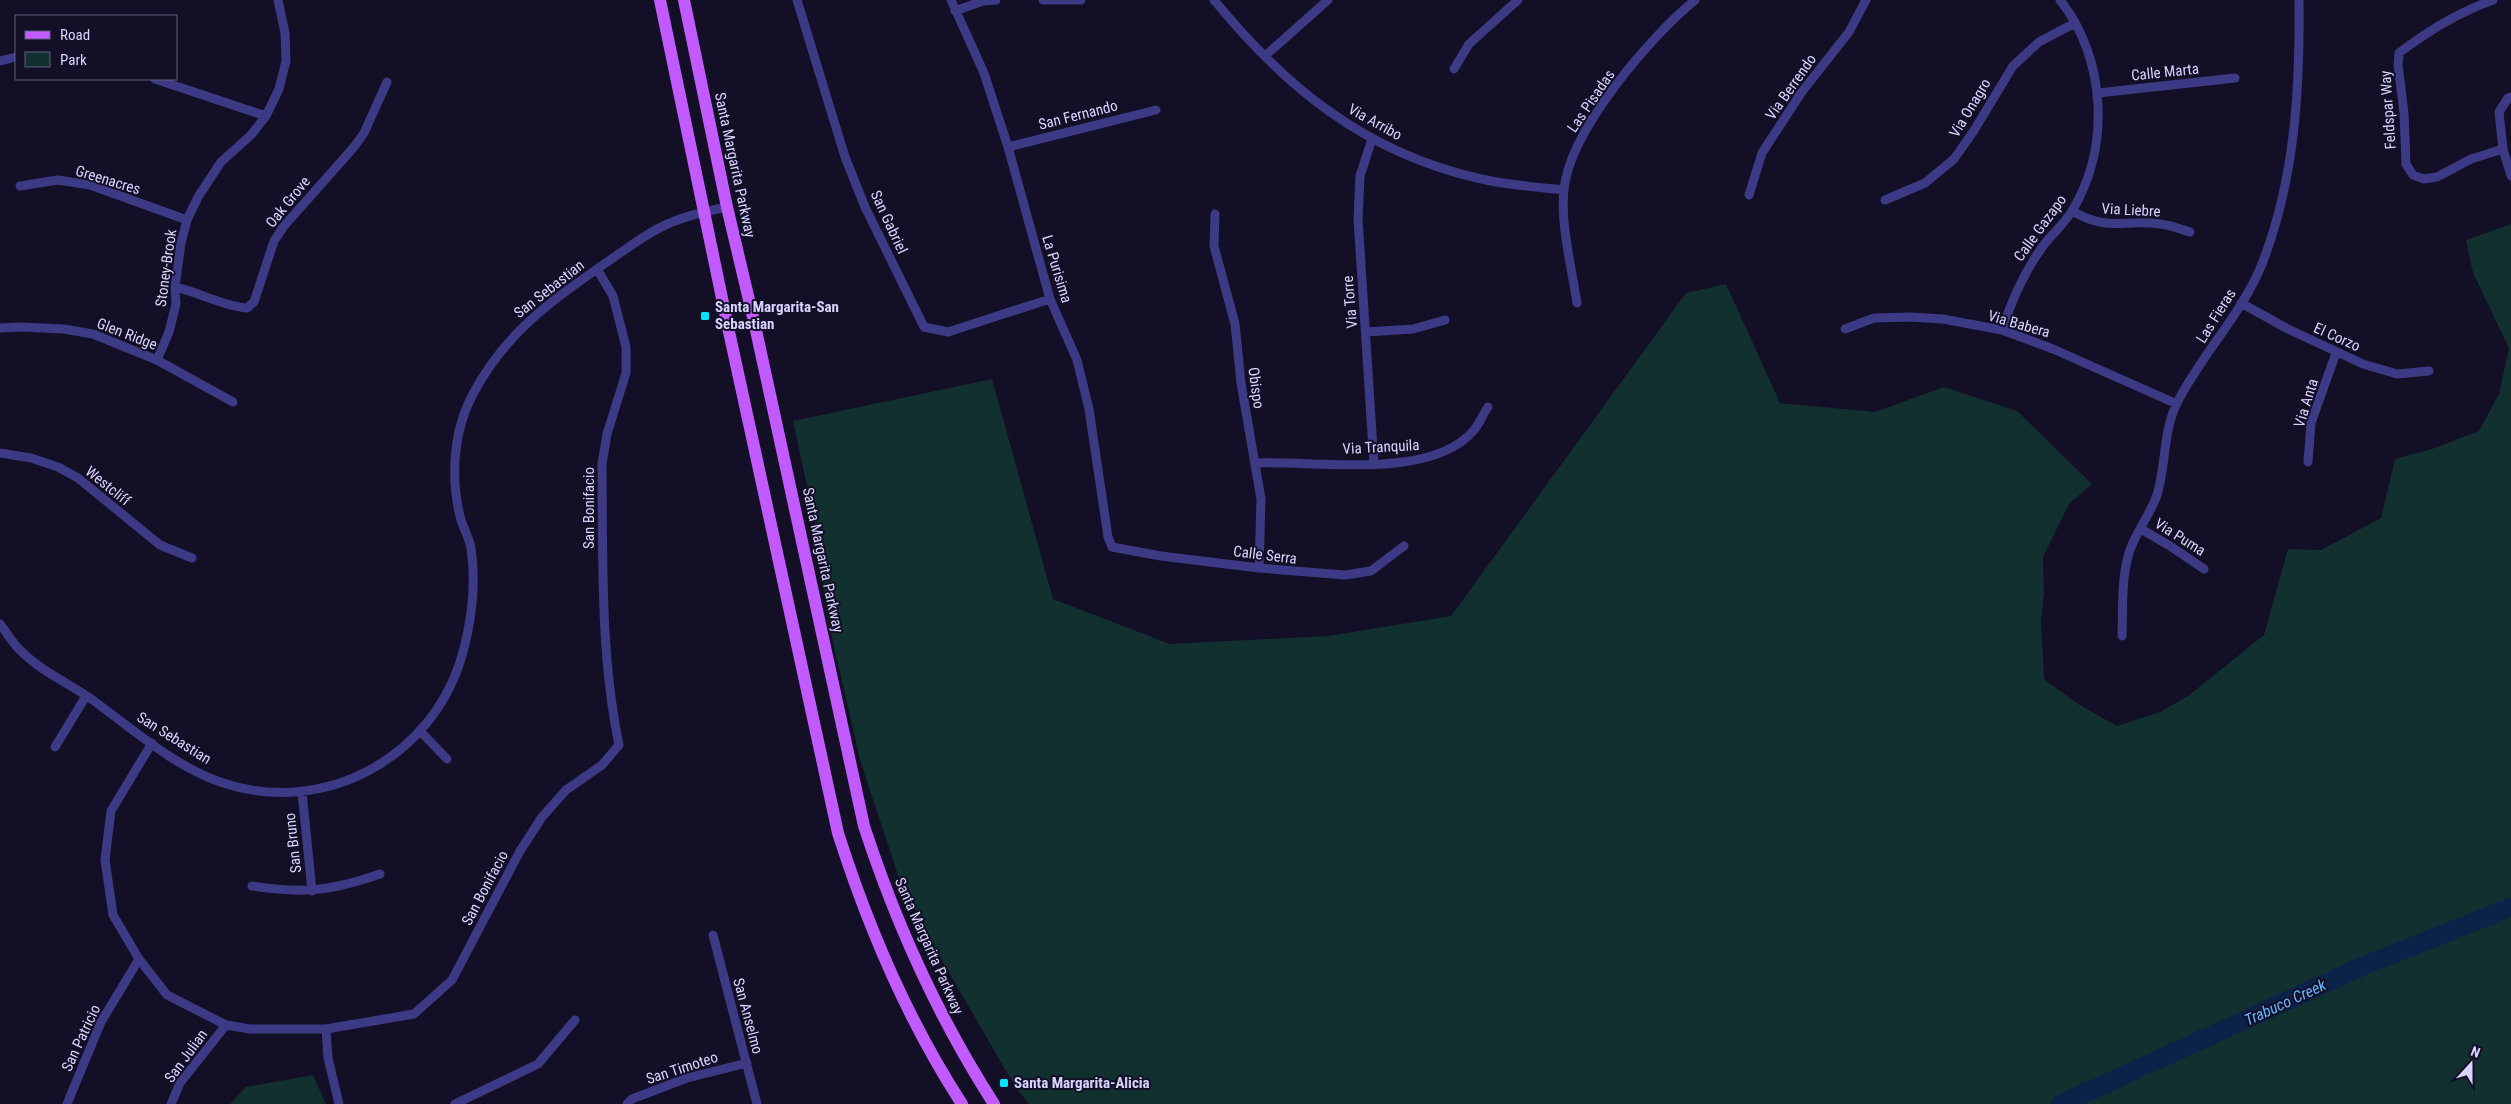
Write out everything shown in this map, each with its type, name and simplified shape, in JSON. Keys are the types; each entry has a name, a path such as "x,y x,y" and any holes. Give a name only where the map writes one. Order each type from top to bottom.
{"main road":[{"path":"660,0 728,327 838,833 860,901 915,1023 962,1104"},
{"name":"Santa Margarita Parkway","path":"684,0 727,207 754,321 864,826 885,891 916,964 966,1060 994,1104"}],"street":[{"name":"Stoney-Brook","path":"157,360 169,332 176,304 175,287 181,243 187,220 198,197 221,162 251,135 266,116 279,89 286,60 285,33 278,0"},
{"name":"San Gabriel","path":"797,0 845,157 862,199 924,327 948,332 1050,299"},
{"name":"La Purisima","path":"951,0 984,73 1008,147 1050,299 1077,360 1089,409 1108,537 1112,547 1116,549"},
{"path":"955,11 983,1 996,0"},
{"path":"1043,0 1081,0"},
{"name":"Via Arribo","path":"1214,0 1265,56 1303,92 1349,127 1372,139 1438,167 1478,178 1564,190"},
{"path":"1454,69 1469,44 1518,0"},
{"name":"Las Pisadas","path":"1576,303 1564,208 1564,190 1568,169 1578,144 1591,122 1656,35 1695,0"},
{"name":"Via Berrendo","path":"1749,195 1762,153 1801,93 1849,32 1866,0"},
{"name":"Calle Gazapo","path":"2002,330 2013,296 2027,270 2072,211 2090,171 2098,130 2098,93 2089,51 2075,22 2060,0"},
{"name":"Las Fieras","path":"2122,636 2124,581 2130,552 2156,496 2177,404 2241,303 2260,267 2274,231 2284,191 2297,110 2300,59 2299,0"},
{"name":"Feldspar Way","path":"2493,0 2449,19 2418,38 2399,52 2398,65 2404,113 2406,164 2413,175 2424,179 2437,177 2471,159 2503,149"},
{"path":"1265,56 1325,1"},
{"name":"Via Onagro","path":"1885,200 1925,183 1954,159 1973,132 2013,66 2039,42 2075,22"},
{"path":"0,61 15,57"},
{"name":"Calle Marta","path":"2098,93 2236,78"},
{"path":"158,80 266,116"},
{"name":"Oak Grove","path":"175,287 196,291 238,307 247,308 254,302 274,241 284,226 354,148 364,133 386,82"},
{"path":"2511,97 2508,98 2499,112 2503,149 2511,176"},
{"name":"San Fernando","path":"1008,147 1156,110"},
{"name":"Via Torre","path":"1372,139 1360,176 1358,219 1374,464"},
{"name":"Greenacres","path":"20,186 58,180 90,186 187,220"},
{"name":"San Sebastian","path":"0,624 22,652 189,768 224,783 262,791 302,792 361,776 396,753 421,732 438,709 451,684 463,653 471,612 474,575 470,544 462,520 455,485 457,440 472,396 496,354 525,323 597,269 656,229 705,212 727,207"},
{"name":"Via Liebre","path":"2072,211 2091,221 2111,224 2160,224 2190,232"},
{"name":"Obispo","path":"1215,214 1214,246 1235,324 1241,383 1261,498 1259,568"},
{"name":"San Bonifacio","path":"152,743 111,811 104,860 113,915 139,959 167,994 226,1025 250,1029 326,1029 414,1014 452,980 520,850 542,817 566,790 602,765 620,745 610,702 606,658 602,464 607,434 626,373 626,347 613,296 597,269"},
{"name":"El Corzo","path":"2241,303 2336,353 2397,374 2429,371"},
{"name":"Via Babera","path":"1845,329 1874,318 1910,317 1943,319 2002,330 2053,349 2177,404"},
{"path":"1366,332 1413,329 1444,320"},
{"name":"Glen Ridge","path":"0,328 22,326 64,328 93,334 157,360 233,402"},
{"name":"Via Anta","path":"2308,462 2311,423 2336,353"},
{"name":"Via Tranquila","path":"1255,463 1374,464 1414,462 1437,455 1459,442 1474,430 1488,407"},
{"name":"Westcliff","path":"0,453 31,458 58,467 78,478 160,545 192,558"},
{"name":"Via Puma","path":"2141,529 2204,569"},
{"name":"Calle Serra","path":"1116,549 1259,568 1345,575 1371,571 1404,546"},
{"path":"55,747 86,696"},
{"path":"421,732 447,759"},
{"name":"San Bruno","path":"302,792 312,891"},
{"path":"252,886 287,891 312,891 348,885 380,874"},
{"name":"San Anselmo","path":"712,935 757,1104"},
{"name":"San Patricio","path":"67,1104 101,1022 139,959"},
{"path":"455,1104 538,1064 575,1020"},
{"name":"San Julian","path":"171,1104 180,1083 226,1025"},
{"path":"326,1029 328,1058 339,1104"},
{"name":"San Timoteo","path":"627,1104 632,1099 687,1078 747,1063"}],"green space":[{"path":"2511,224 2511,1104 1029,1104 1016,1088 944,964 900,881 860,760 826,611 820,546 793,421 992,379 1053,599 1170,644 1329,636 1451,616 1686,293 1726,284 1780,403 1875,412 1944,387 2017,411 2092,484 2069,504 2043,557 2044,593 2041,621 2044,679 2078,704 2117,726 2160,712 2188,696 2264,635 2288,549 2321,550 2381,518 2395,459 2432,449 2479,431 2499,394 2509,348 2473,273 2466,240"},
{"path":"313,1075 326,1104 230,1104 246,1087"}],"waterway":[{"name":"Trabuco Creek","path":"2061,1104 2363,966 2511,907"}],"place":[{"name":"Santa Margarita-San Sebastian","path":"705,316"},
{"name":"Santa Margarita-Alicia","path":"1004,1083"}]}
